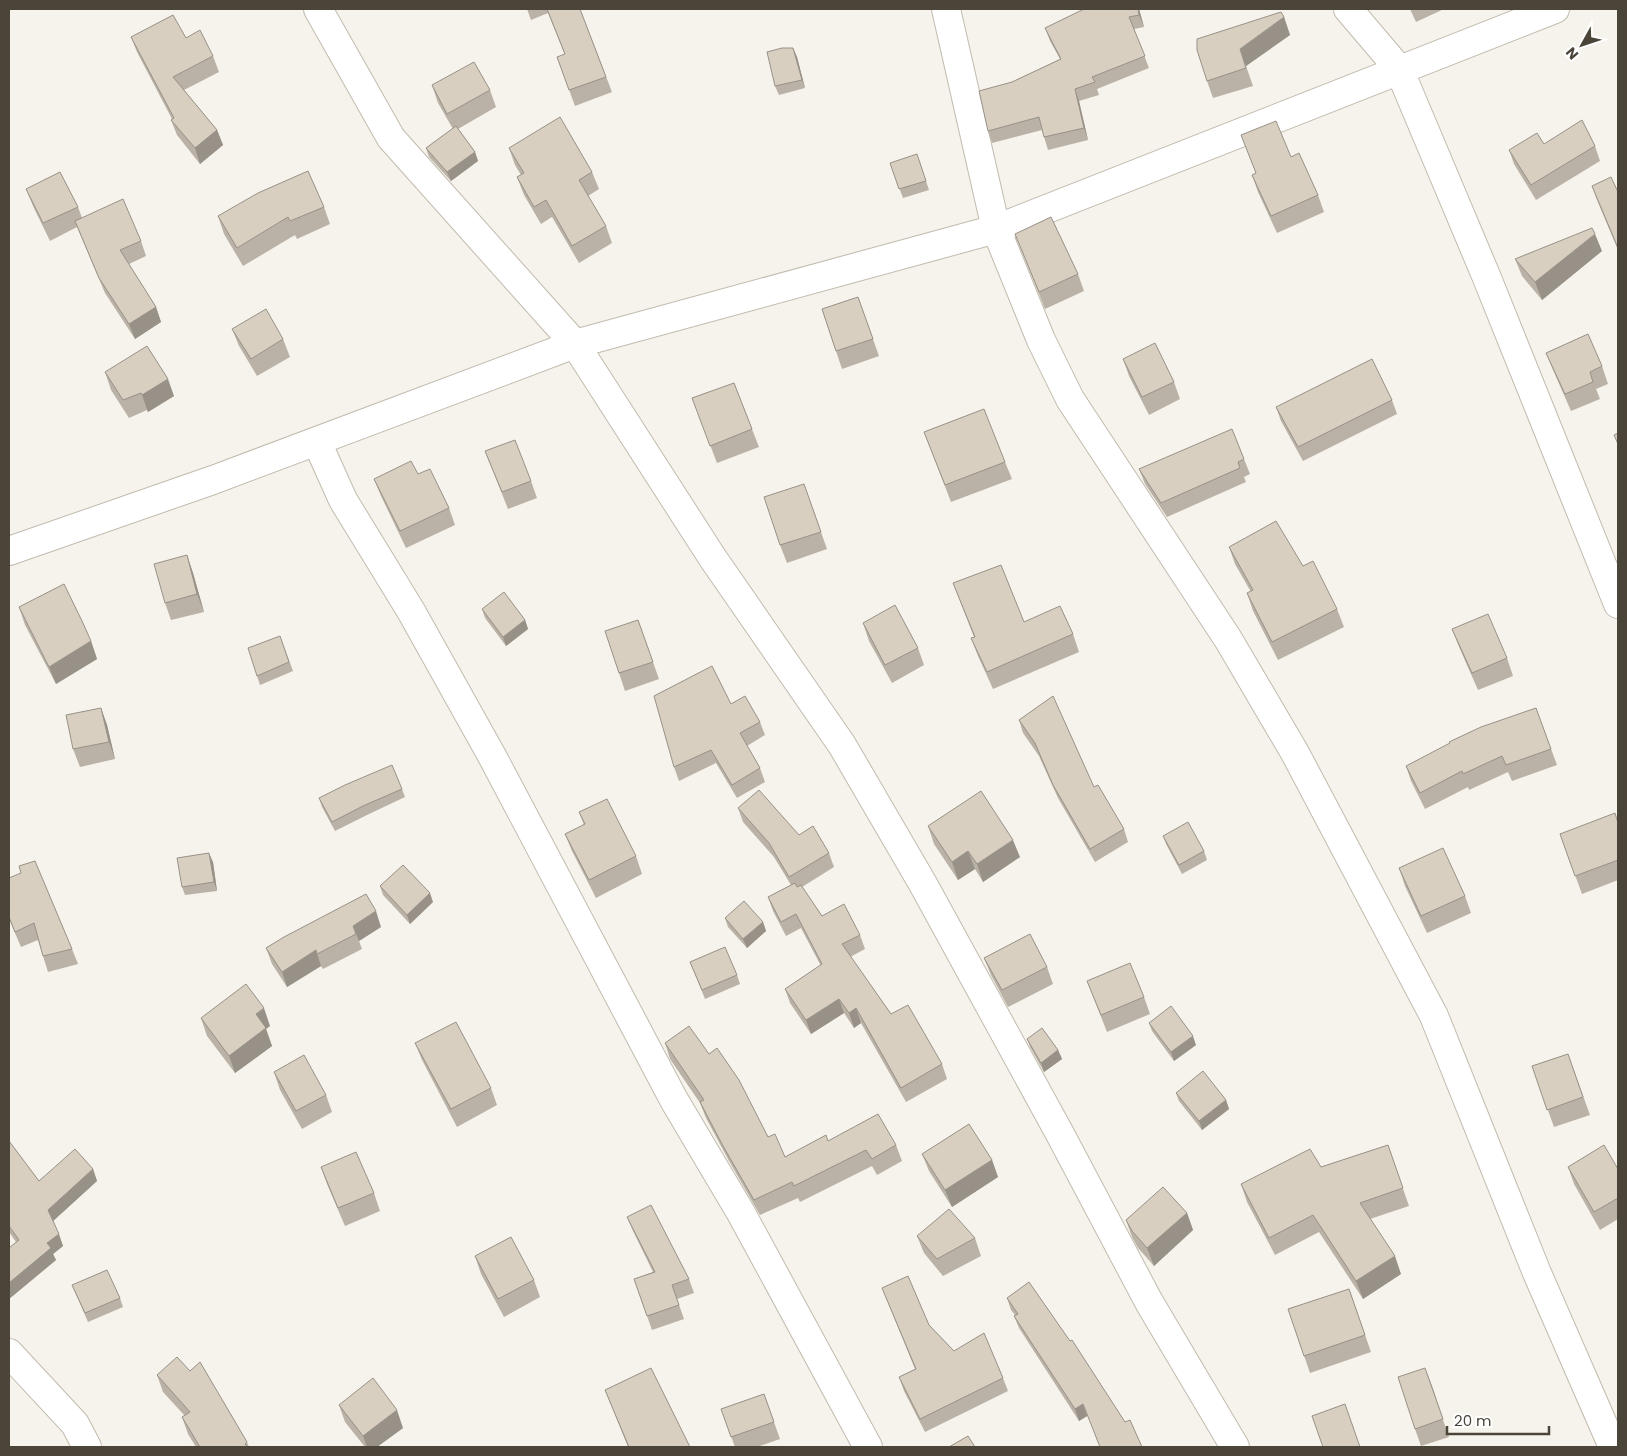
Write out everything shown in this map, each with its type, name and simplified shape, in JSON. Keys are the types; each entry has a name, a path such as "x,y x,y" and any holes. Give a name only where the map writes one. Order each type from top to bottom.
{"street":[{"path":"318,9 391,138 575,344 712,557 847,753 937,910 1060,1134 1149,1302 1235,1447"},
{"path":"946,9 996,229 1041,340 1070,399 1238,655 1295,753 1434,1016 1537,1273 1613,1447"},
{"path":"1348,9 1399,69 1487,278 1618,604"},
{"path":"9,551 317,442 575,344 996,229 1555,9"},
{"path":"317,442 343,500 411,611 487,748 674,1100 741,1213 868,1447"},
{"path":"9,1353 75,1424 88,1447"}],"building":[{"path":"547,9 580,9 606,77 569,90 557,57 565,54"},
{"path":"1084,9 1138,9 1139,15 1129,17 1145,56 1092,77 1095,82 1075,89 1084,128 1044,137 1039,117 988,131 979,91 1012,82 1061,59 1045,28"},
{"path":"1281,12 1284,17 1240,49 1246,68 1207,81 1197,50 1197,39"},
{"path":"173,15 186,38 200,30 213,56 173,77 217,130 195,148 171,120 174,118 131,37"},
{"path":"782,48 793,48 802,80 775,86 767,52"},
{"path":"474,62 490,90 447,114 432,85"},
{"path":"560,117 592,172 579,180 606,226 572,246 546,200 534,207 517,177 524,173 509,148"},
{"path":"1582,120 1595,146 1531,185 1509,150 1537,133 1544,144"},
{"path":"1276,121 1291,157 1299,153 1318,195 1271,216 1252,175 1256,173 1241,135"},
{"path":"456,126 475,152 447,172 426,148"},
{"path":"917,154 926,181 899,189 890,163"},
{"path":"308,171 324,207 290,221 288,217 237,248 218,216 258,193"},
{"path":"60,172 78,207 43,223 26,189"},
{"path":"1611,177 1618,192 1618,248 1592,186"},
{"path":"123,199 141,241 120,250 156,307 129,324 99,278 75,221"},
{"path":"1051,217 1078,274 1039,292 1015,234"},
{"path":"1592,228 1595,234 1535,282 1515,259"},
{"path":"858,297 873,339 836,351 822,309"},
{"path":"266,309 283,339 251,359 232,329"},
{"path":"1588,334 1602,366 1590,372 1593,382 1565,394 1546,353"},
{"path":"1155,343 1174,382 1142,397 1123,359"},
{"path":"147,346 168,379 142,395 141,393 123,400 105,372"},
{"path":"1372,359 1392,400 1298,447 1276,407"},
{"path":"734,383 752,429 710,446 692,398"},
{"path":"984,409 1005,462 945,485 924,432"},
{"path":"1232,429 1244,459 1238,462 1240,468 1161,503 1139,469"},
{"path":"1618,433 1618,444 1614,435"},
{"path":"515,440 531,481 502,492 485,451"},
{"path":"411,461 418,474 430,469 449,508 400,531 374,479"},
{"path":"804,484 821,532 780,545 764,497"},
{"path":"1276,521 1303,566 1313,561 1337,609 1272,642 1247,593 1253,590 1229,547"},
{"path":"187,555 197,594 165,603 154,564"},
{"path":"1001,565 1024,622 1060,606 1073,634 987,672 971,638 975,637 953,583"},
{"path":"64,584 91,641 49,667 19,607"},
{"path":"504,592 525,620 503,637 482,609"},
{"path":"895,605 918,648 885,665 863,623"},
{"path":"1488,614 1507,658 1472,673 1452,629"},
{"path":"638,620 653,662 619,673 605,631"},
{"path":"280,636 289,662 257,676 248,648"},
{"path":"712,666 731,704 745,696 760,722 740,733 760,768 732,785 711,750 674,767 654,696"},
{"path":"1053,696 1094,787 1098,785 1124,829 1090,849 1053,785 1035,743 1019,720"},
{"path":"101,708 109,742 73,749 66,715"},
{"path":"1536,708 1551,749 1506,765 1502,756 1463,774 1462,771 1420,793 1406,766 1481,727"},
{"path":"392,765 402,789 332,822 319,798"},
{"path":"759,790 799,835 813,826 829,853 789,877 769,843 738,808"},
{"path":"981,791 1013,840 977,864 968,851 952,862 928,826"},
{"path":"607,799 636,856 589,880 565,834 585,824 579,812"},
{"path":"1615,813 1618,823 1618,860 1575,876 1560,834"},
{"path":"1188,822 1204,851 1179,865 1163,836"},
{"path":"1443,848 1465,896 1421,916 1399,868"},
{"path":"209,853 214,882 182,887 177,858"},
{"path":"35,861 72,949 43,956 34,923 15,932 9,917 9,878 21,873 19,866"},
{"path":"403,865 430,893 407,915 380,886"},
{"path":"795,883 797,887 801,885 822,916 844,904 860,935 842,944 891,1014 908,1005 942,1064 901,1088 856,1008 849,1013 839,999 806,1020 785,989 822,964 796,914 781,922 768,897"},
{"path":"366,894 376,911 353,926 356,934 317,954 316,950 282,972 266,948"},
{"path":"744,901 763,922 743,939 725,918"},
{"path":"1030,934 1047,967 1002,990 984,958"},
{"path":"725,947 737,975 702,990 690,962"},
{"path":"1130,963 1144,997 1101,1015 1087,981"},
{"path":"246,984 264,1008 256,1014 266,1028 229,1056 201,1018"},
{"path":"1171,1006 1193,1036 1171,1052 1149,1023"},
{"path":"456,1022 491,1088 451,1109 415,1043"},
{"path":"689,1026 709,1054 717,1048 739,1080 768,1137 775,1134 785,1157 826,1135 828,1141 878,1114 896,1145 872,1159 866,1150 794,1186 792,1182 754,1200 700,1102 704,1100 665,1043"},
{"path":"1042,1028 1058,1050 1041,1063 1027,1039"},
{"path":"1568,1054 1583,1097 1547,1110 1532,1066"},
{"path":"304,1055 326,1095 296,1111 274,1072"},
{"path":"1203,1071 1226,1100 1199,1121 1176,1093"},
{"path":"969,1124 992,1160 945,1190 922,1154"},
{"path":"9,1141 39,1181 75,1149 93,1169 48,1210 59,1234 47,1243 51,1248 9,1283 9,1248 19,1240 9,1226"},
{"path":"1388,1145 1403,1188 1360,1203 1395,1256 1356,1281 1313,1215 1269,1238 1241,1184 1310,1149 1321,1167"},
{"path":"1604,1145 1618,1169 1618,1198 1594,1212 1568,1167"},
{"path":"356,1152 374,1193 338,1208 321,1167"},
{"path":"1163,1187 1187,1213 1147,1248 1132,1231 1126,1220"},
{"path":"651,1205 689,1279 672,1285 679,1305 647,1316 634,1279 655,1272 627,1217"},
{"path":"949,1209 975,1238 937,1259 917,1236"},
{"path":"511,1237 534,1280 498,1299 475,1256"},
{"path":"107,1270 120,1298 85,1313 72,1285"},
{"path":"908,1276 929,1325 954,1351 984,1333 1003,1378 920,1419 899,1377 916,1369 882,1288"},
{"path":"1029,1282 1070,1341 1072,1340 1125,1422 1130,1420 1142,1447 1100,1447 1083,1404 1075,1409 1014,1316 1018,1314 1007,1298"},
{"path":"1349,1289 1365,1335 1304,1356 1288,1309"},
{"path":"177,1357 190,1371 200,1362 247,1442 245,1444 247,1447 200,1447 182,1417 190,1412 157,1375"},
{"path":"651,1368 690,1447 629,1447 605,1390"},
{"path":"1425,1368 1443,1419 1415,1429 1398,1377"},
{"path":"373,1378 397,1410 363,1436 339,1405"},
{"path":"764,1394 774,1422 731,1437 721,1409"},
{"path":"1345,1404 1360,1447 1323,1447 1312,1416"},
{"path":"968,1436 975,1447 949,1447"}]}
